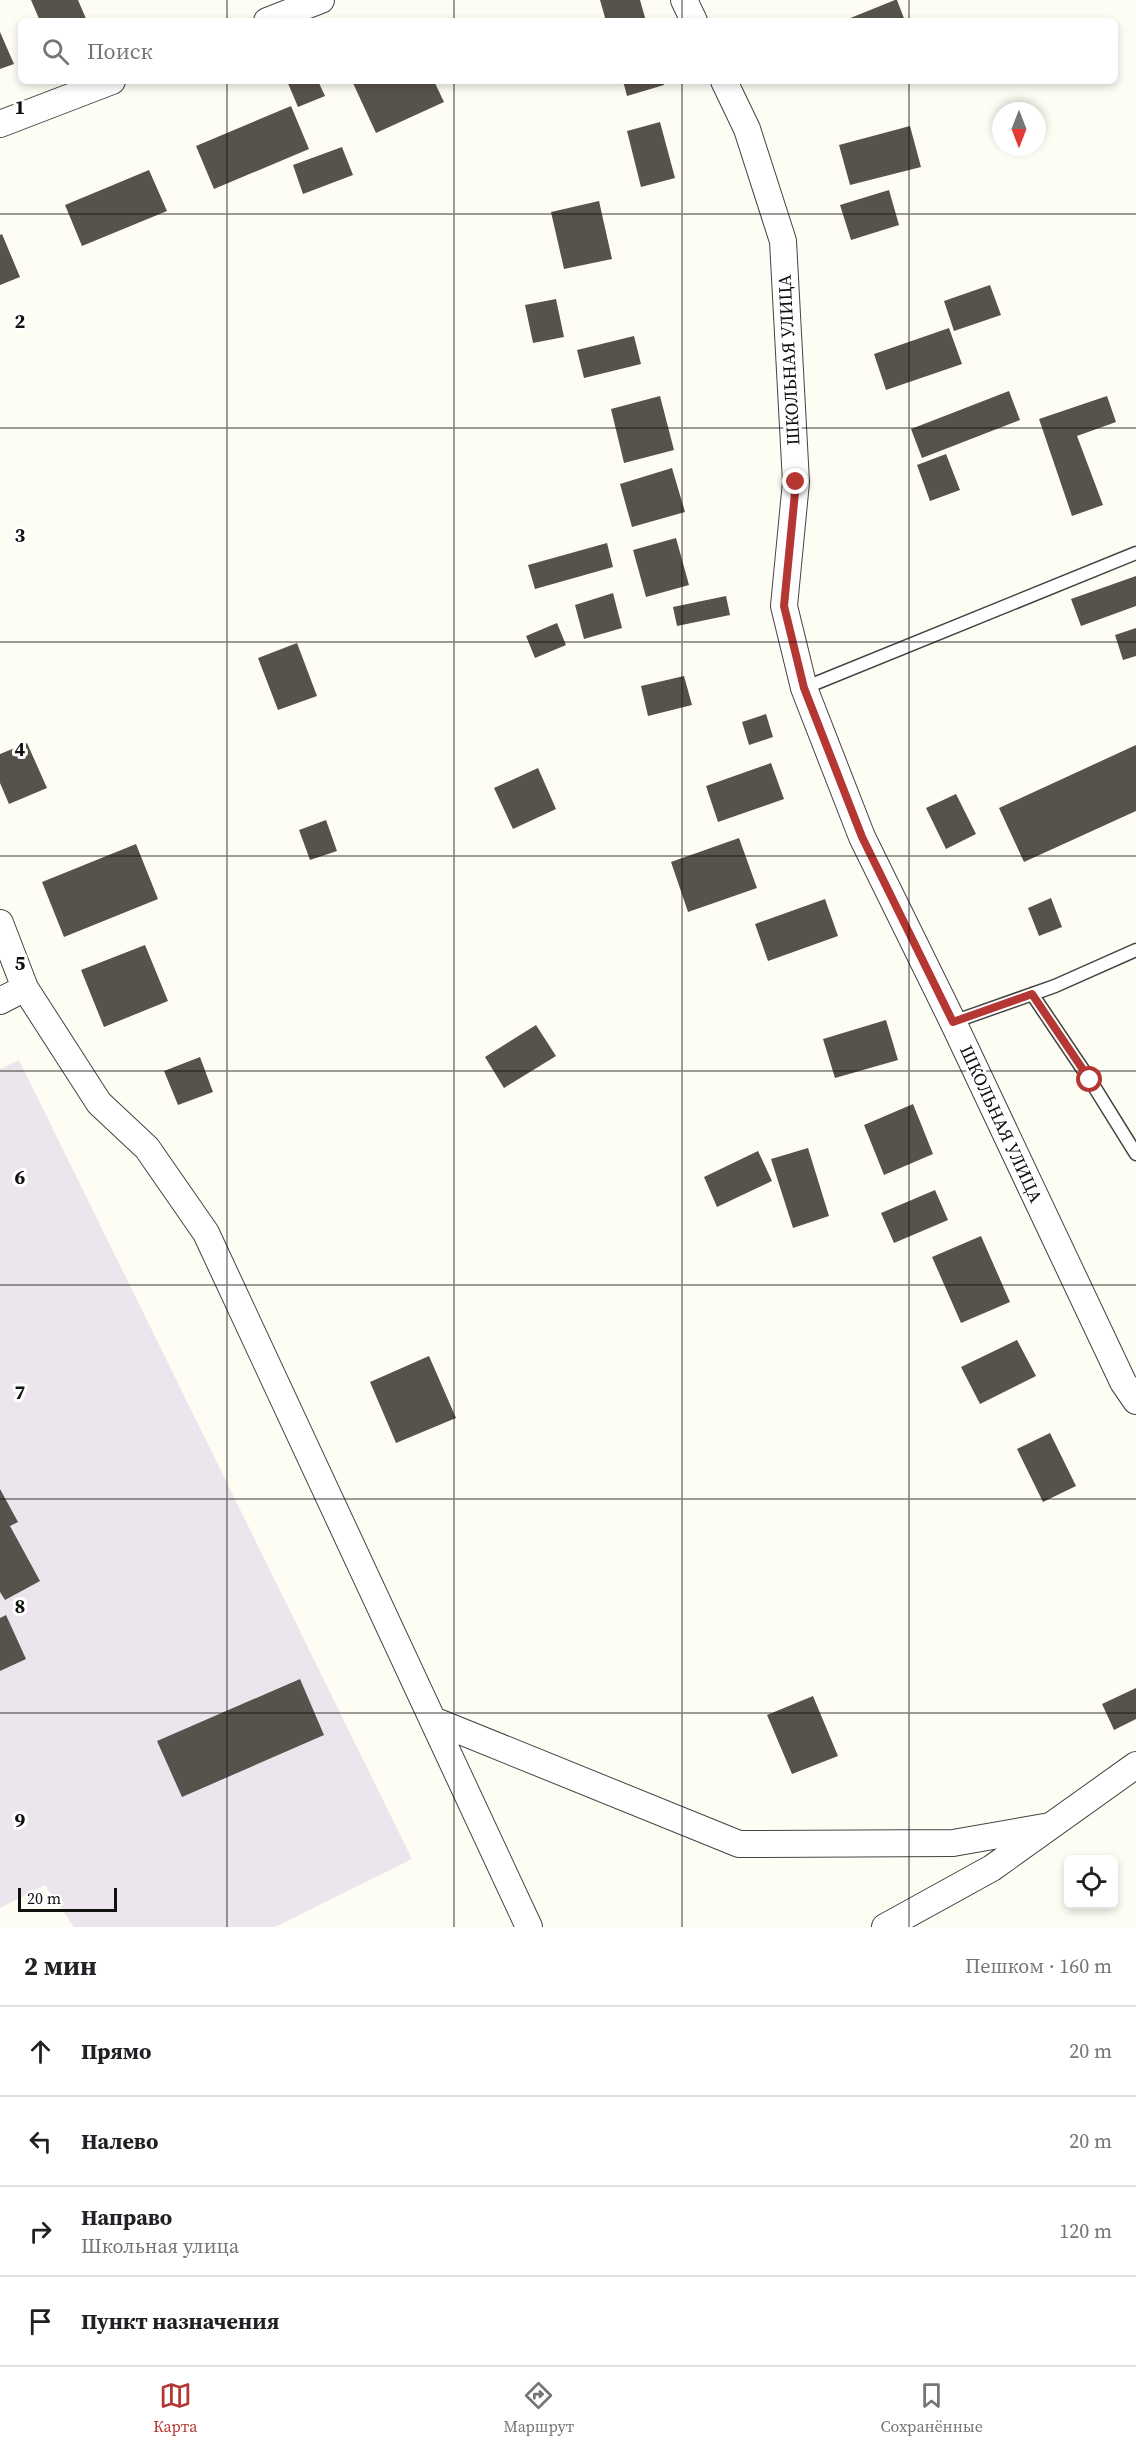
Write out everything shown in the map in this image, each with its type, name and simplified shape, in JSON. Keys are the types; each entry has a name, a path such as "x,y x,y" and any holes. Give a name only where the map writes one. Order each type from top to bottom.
{"street":[{"path":"275,18 321,0"},
{"path":"684,0 693,18"},
{"path":"0,124 104,84"},
{"name":"ШКОЛЬНАЯ УЛИЦА","path":"725,84 747,129 783,241 796,482 784,606 804,688 862,837 953,1022 1123,1382 1136,1401"},
{"path":"0,923 25,988 99,1103 147,1148 206,1233 529,1927"},
{"path":"0,1001 25,988"},
{"path":"432,1720 739,1845 953,1843 1050,1826"},
{"path":"885,1927 992,1868 1136,1765"}],"lane":[{"path":"804,688 1136,553"},
{"path":"953,1022 1055,986 1136,950"},
{"path":"1032,994 1136,1154"}],"shaded area":[{"path":"19,1060 412,1859 275,1927 74,1927 45,1885 0,1908 0,1069"}],"building":[{"path":"31,0 78,0 86,18 39,18"},
{"path":"600,0 640,0 645,18 605,18"},
{"path":"895,0 904,18 850,18"},
{"path":"0,32 14,64 0,69"},
{"path":"288,84 319,84 325,96 298,107"},
{"path":"353,84 435,84 444,102 376,133"},
{"path":"624,84 664,84 664,85 627,96"},
{"path":"291,106 309,149 214,189 196,146"},
{"path":"660,122 675,178 641,187 627,131"},
{"path":"910,126 921,167 850,185 839,145"},
{"path":"342,147 353,175 303,194 293,165"},
{"path":"149,170 167,211 82,246 65,205"},
{"path":"889,190 899,225 851,240 840,205"},
{"path":"599,201 612,259 564,269 551,212"},
{"path":"2,234 20,277 0,285 0,235"},
{"path":"990,285 1001,315 954,331 944,301"},
{"path":"556,299 564,337 533,343 525,305"},
{"path":"949,328 962,364 886,390 874,354"},
{"path":"634,336 641,364 584,378 577,350"},
{"path":"1009,391 1020,420 922,458 911,429"},
{"path":"660,396 674,450 624,463 611,409"},
{"path":"1107,396 1116,422 1077,436 1103,505 1072,516 1039,419"},
{"path":"946,454 960,490 930,501 917,465"},
{"path":"672,468 685,512 632,527 620,484"},
{"path":"676,538 689,585 646,597 633,550"},
{"path":"607,543 613,567 535,589 528,565"},
{"path":"1136,576 1136,606 1081,626 1071,599"},
{"path":"613,593 622,628 584,639 575,605"},
{"path":"726,596 730,615 677,626 673,607"},
{"path":"557,623 566,645 535,658 526,636"},
{"path":"1136,628 1136,656 1123,660 1115,635"},
{"path":"297,643 317,696 278,710 258,658"},
{"path":"684,676 692,705 648,716 641,686"},
{"path":"766,714 773,737 749,745 742,722"},
{"path":"27,743 47,788 9,804 0,783 0,754"},
{"path":"1136,745 1136,811 1024,862 999,808"},
{"path":"771,763 784,799 718,822 706,786"},
{"path":"538,768 556,809 513,829 494,788"},
{"path":"956,794 976,834 946,849 926,808"},
{"path":"326,820 337,851 310,860 299,830"},
{"path":"739,838 757,888 688,912 671,862"},
{"path":"136,844 158,899 64,937 42,882"},
{"path":"1051,898 1062,927 1039,936 1028,908"},
{"path":"825,899 838,936 768,961 755,924"},
{"path":"145,945 168,1001 104,1027 81,970"},
{"path":"886,1020 898,1060 835,1078 823,1039"},
{"path":"536,1025 556,1056 504,1088 485,1057"},
{"path":"200,1057 213,1092 178,1105 164,1071"},
{"path":"913,1104 933,1154 884,1175 864,1125"},
{"path":"808,1148 829,1216 793,1228 771,1159"},
{"path":"758,1151 772,1181 717,1207 704,1177"},
{"path":"935,1190 948,1220 894,1243 881,1213"},
{"path":"981,1236 1010,1302 961,1323 932,1257"},
{"path":"1017,1340 1036,1376 980,1404 961,1367"},
{"path":"429,1356 456,1418 396,1443 370,1382"},
{"path":"1050,1433 1076,1486 1043,1502 1017,1449"},
{"path":"0,1489 18,1522 10,1526 40,1581 5,1600 0,1592"},
{"path":"6,1615 26,1659 0,1671 0,1618"},
{"path":"300,1679 324,1735 182,1797 157,1741"},
{"path":"1136,1688 1136,1719 1114,1730 1102,1704"},
{"path":"813,1696 838,1756 792,1774 767,1715"}],"route":[{"path":"796,482 784,606 804,688 862,837 953,1022 1032,994 1090,1080"}]}
